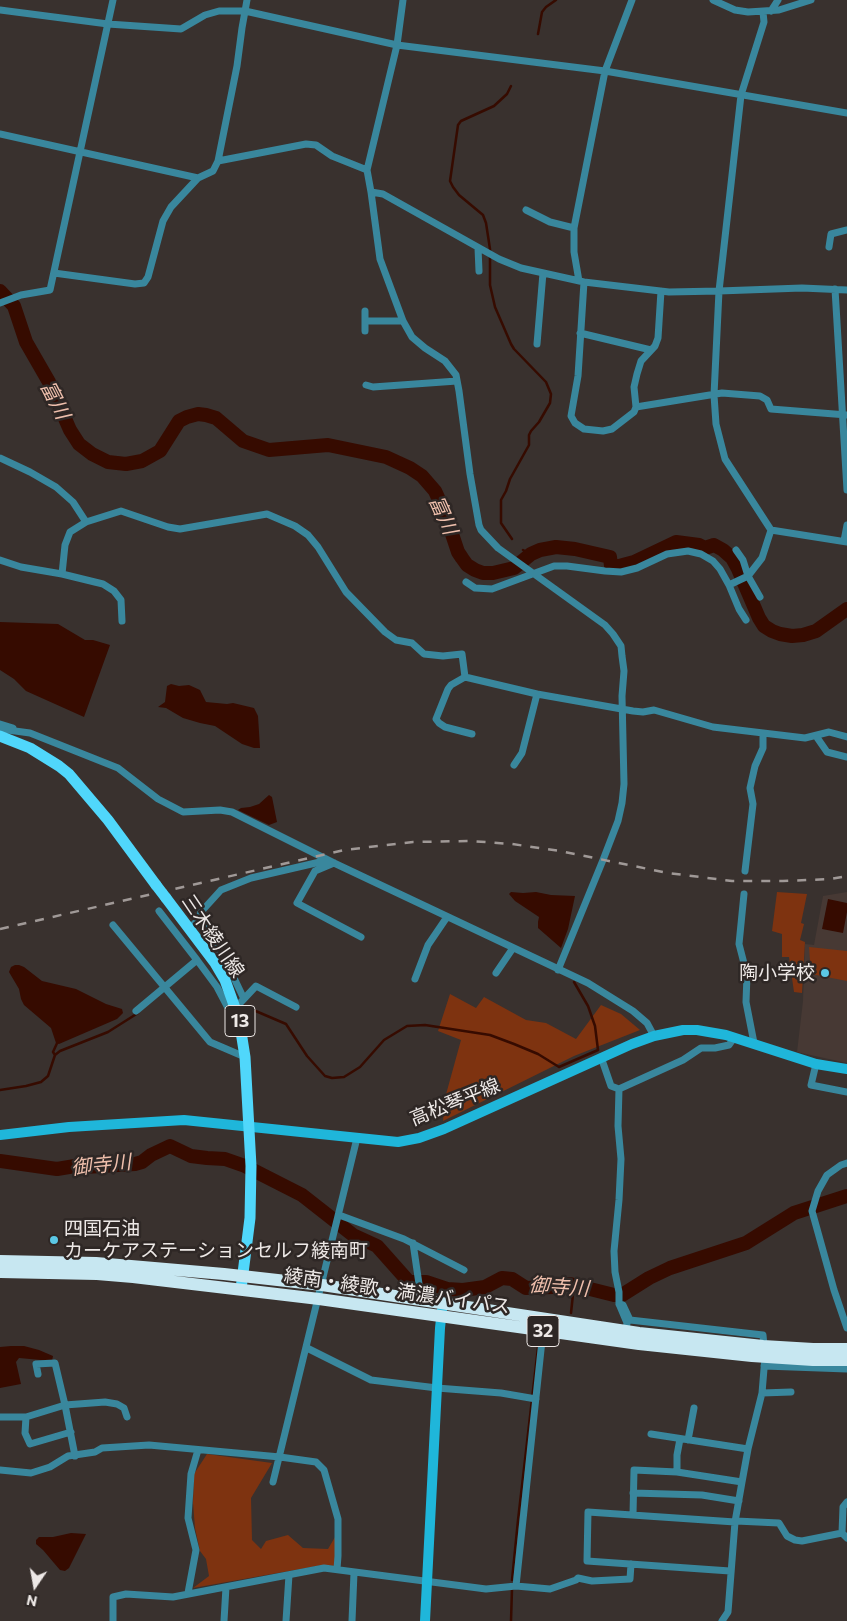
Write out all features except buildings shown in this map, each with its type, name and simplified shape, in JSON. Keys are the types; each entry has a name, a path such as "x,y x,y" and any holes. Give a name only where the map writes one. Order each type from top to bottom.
{"highway":[{"name":"綾南・綾歌・満濃バイパス","path":"0,1261 96,1263 242,1283 319,1299 442,1310 626,1331 764,1356 813,1349 847,1349"},
{"name":"綾南・綾歌・満濃バイパス","path":"0,1272 97,1274 322,1286 543,1330 639,1344 812,1360 847,1360"}],"main road":[{"name":"三木綾川線","path":"0,736 30,748 59,766 78,783 215,963 238,1004 245,1057 251,1166 250,1218 242,1283"},
{"name":"高松琴平線","path":"0,1135 69,1127 184,1120 398,1142 419,1138 444,1129 601,1057 654,1036 683,1030 697,1030 734,1038 816,1064 847,1069"},
{"path":"425,1621 442,1310"}],"street":[{"path":"0,303 50,290 113,0"},
{"path":"54,273 135,284 144,283 148,277 163,222 171,207 198,178 213,171 218,161 237,66 247,0"},
{"path":"403,0 398,44 367,170 380,259 403,321 412,336 425,348 445,361 456,375 470,474 481,530 491,542 605,625 621,646 624,671 622,709 624,784 622,804 618,821 558,970"},
{"path":"632,0 605,71 574,228 574,252 581,282 578,376 571,416 575,423 584,429 590,431 612,429 634,412 636,407 634,387 641,361 651,350 658,338 661,291"},
{"path":"713,0 735,10 748,12 762,12 811,0"},
{"path":"771,10 778,0"},
{"path":"0,10 108,24 181,29 205,15 219,11 245,11 398,44 605,71 847,114"},
{"path":"762,12 764,22 741,95 719,292 714,395 716,424 725,459 771,530 846,541 847,525"},
{"path":"0,134 198,178"},
{"path":"218,161 306,144 316,145 332,156 367,170"},
{"path":"371,192 384,194 493,256 521,268 581,282 661,291 719,292 802,288 847,290"},
{"path":"526,210 550,222 574,228"},
{"path":"828,247 831,234 847,230"},
{"path":"478,248 480,271"},
{"path":"537,344 543,273"},
{"path":"835,290 845,415 847,490"},
{"path":"365,311 365,331"},
{"path":"365,321 403,321"},
{"path":"580,333 651,350"},
{"path":"366,385 373,387 457,381"},
{"path":"636,407 722,393 760,396 767,400 771,409 845,415"},
{"path":"0,458 30,472 56,488 73,502 86,522"},
{"path":"62,574 65,545 70,532 86,522 121,511 168,527 180,529 267,514 295,526 308,535 318,547 346,592 396,640 412,643 424,654 443,656 462,654 465,678"},
{"path":"730,584 747,576 762,558 771,530"},
{"path":"736,550 743,560 747,576 760,597"},
{"path":"466,582 475,588 492,589 533,572 554,566 621,572 637,568 667,554 688,551 701,554 713,561 720,569 730,584 739,609 746,620"},
{"path":"0,560 21,567 104,584 114,591 120,600 122,621"},
{"path":"472,734 445,727 436,719 448,689 451,685 465,678 537,694 622,709 643,712 654,710 713,727 805,738 816,736 823,732 847,737"},
{"path":"514,765 522,753 537,694"},
{"path":"0,724 30,733 118,768 158,799 183,812 220,810 232,812 325,859 588,984 633,1011 647,1022 654,1036"},
{"path":"0,730 30,733"},
{"path":"21,744 24,736 30,733"},
{"path":"745,871 753,804 750,788 755,766 763,748 763,733"},
{"path":"816,736 827,752 847,757"},
{"path":"193,925 199,919 201,912 221,890 251,878 320,862 325,859"},
{"path":"334,863 315,871 297,903 361,937"},
{"path":"744,894 740,944 747,975 746,1002 754,1043"},
{"path":"158,910 182,935 197,960 217,987 227,1006 238,1004 256,986 296,1007"},
{"path":"415,979 428,945 447,917"},
{"path":"199,919 224,957 238,1004"},
{"path":"113,925 210,1042 245,1057"},
{"path":"496,973 513,948"},
{"path":"136,1011 197,960"},
{"path":"601,1057 611,1086 619,1088 683,1060 701,1048 729,1045 734,1038"},
{"path":"816,1064 811,1085 847,1092"},
{"path":"619,1088 619,1200 614,1272 619,1298 627,1323 626,1331"},
{"path":"274,1482 357,1138"},
{"path":"845,1330 812,1211 818,1191 828,1175 841,1165 847,1163"},
{"path":"338,1217 413,1243 464,1270"},
{"path":"413,1243 419,1282"},
{"path":"619,1298 630,1320 763,1335 762,1393 748,1448 739,1501 730,1571 728,1612 722,1621"},
{"path":"516,1586 533,1398 543,1330"},
{"path":"307,1348 371,1380 502,1393 533,1398"},
{"path":"764,1356 847,1369"},
{"path":"38,1374 36,1364 55,1363 75,1456"},
{"path":"762,1393 791,1392"},
{"path":"0,1417 26,1417 65,1405 105,1402 117,1404 124,1408 127,1417"},
{"path":"688,1440 694,1408"},
{"path":"26,1417 25,1433 30,1444 71,1432"},
{"path":"650,1434 748,1448"},
{"path":"677,1472 680,1438"},
{"path":"0,1470 31,1473 50,1467 68,1456 95,1452 102,1448 149,1445 280,1456 316,1462 324,1470 338,1519 337,1569"},
{"path":"188,1593 196,1550 188,1518 191,1474 198,1450"},
{"path":"633,1515 634,1470 677,1472 742,1482"},
{"path":"633,1493 702,1495 739,1501"},
{"path":"730,1571 587,1560 588,1512 779,1523 787,1536 794,1540 802,1541 845,1535 843,1507 847,1502"},
{"path":"113,1621 112,1597 126,1594 173,1597 324,1568 486,1589 516,1586 550,1589 578,1578 592,1581 630,1579 632,1564"},
{"path":"352,1621 354,1573"},
{"path":"286,1621 289,1575"},
{"path":"224,1621 226,1587"}],"shaded area":[{"path":"0,622 58,624 85,640 93,640 110,645 84,717 26,691 14,679 0,670"},
{"path":"171,684 179,686 189,685 200,690 206,702 233,703 254,708 258,716 260,748 242,744 215,726 183,718 166,708 158,707 165,702 167,686"},
{"path":"269,795 272,797 277,822 269,825 238,810 259,804"},
{"path":"511,892 536,892 575,896 568,929 561,948 538,928 539,917 515,901 509,894"},
{"path":"777,892 807,894 801,923 804,924 800,940 805,942 802,993 794,992 789,957 782,957 782,934 772,931"},
{"name":"陶小学校","path":"847,892 847,1063 797,1052 803,1001 805,944 814,945 823,896"},
{"path":"828,899 847,903 843,933 822,929"},
{"path":"809,947 847,951 847,981 811,974"},
{"path":"15,965 24,967 42,981 76,989 106,1004 122,1009 123,1013 117,1019 59,1044 56,1043 51,1028 24,1005 19,989 9,972 11,967"},
{"path":"450,994 476,1008 484,997 526,1020 546,1023 576,1039 601,1005 621,1014 640,1030 574,1056 443,1121 445,1098 461,1040 438,1031"},
{"path":"24,1346 39,1350 53,1356 52,1361 19,1358 16,1362 21,1384 0,1388 0,1347"},
{"path":"207,1454 272,1463 251,1498 252,1540 261,1549 266,1541 288,1535 303,1548 328,1549 335,1537 336,1554 334,1566 323,1565 193,1588 209,1576 206,1559 200,1551 195,1528 193,1503 194,1474"},
{"path":"71,1533 86,1534 69,1568 65,1571 60,1570 36,1544 36,1540 39,1537 53,1537"}],"waterway":[{"path":"538,34 542,12 556,0"},
{"path":"511,86 507,94 494,106 461,121 458,125 450,181 459,195 483,215 490,249 490,285 495,307 514,349 546,382 551,394 550,403 539,422 531,431 529,445 510,479 501,500 501,523 512,539"},
{"name":"富川","path":"0,291 14,306 26,342 49,382 70,430 79,444 92,454 108,462 126,464 142,461 160,451 179,421 198,414 206,415 216,418 243,441 269,450 328,445 386,457 410,468 422,476 435,491 462,558 467,565 483,573 493,573 514,568 531,554 556,547 610,557 611,566 619,566 634,562 676,542 699,545 705,548 714,545 732,558 759,618 764,626 772,631 792,636 803,635 816,631 847,609"},
{"path":"523,550 531,554"},
{"path":"244,1006 286,1024 307,1056 325,1076 332,1078 344,1077 360,1067 384,1040 407,1026 425,1025 490,1035 538,1054 559,1067 598,1050 595,1026 588,1006 574,982"},
{"path":"0,1090 41,1082 48,1076 55,1055 60,1051 108,1032 138,1013"},
{"path":"55,1055 53,1052 58,1041"},
{"name":"御寺川","path":"0,1161 57,1169 75,1166 135,1164 170,1146 191,1156 225,1159 245,1166 302,1195 353,1235 377,1246 409,1282 426,1282 447,1289 463,1290 485,1287 502,1278 512,1279 526,1288 570,1284 614,1295 622,1295 649,1278 670,1268 746,1243 794,1213 847,1196"},
{"path":"571,1313 574,1285"},
{"path":"512,1580 539,1339"},
{"path":"511,1621 512,1589"}],"railway":[{"path":"0,929 344,850 413,842 470,841 512,844 560,851 668,873 732,881 831,879 847,876"}],"place":[{"name":"陶小学校","path":"825,973"},
{"name":"四国石油 カーケアステーションセルフ綾南町","path":"54,1240"}]}
